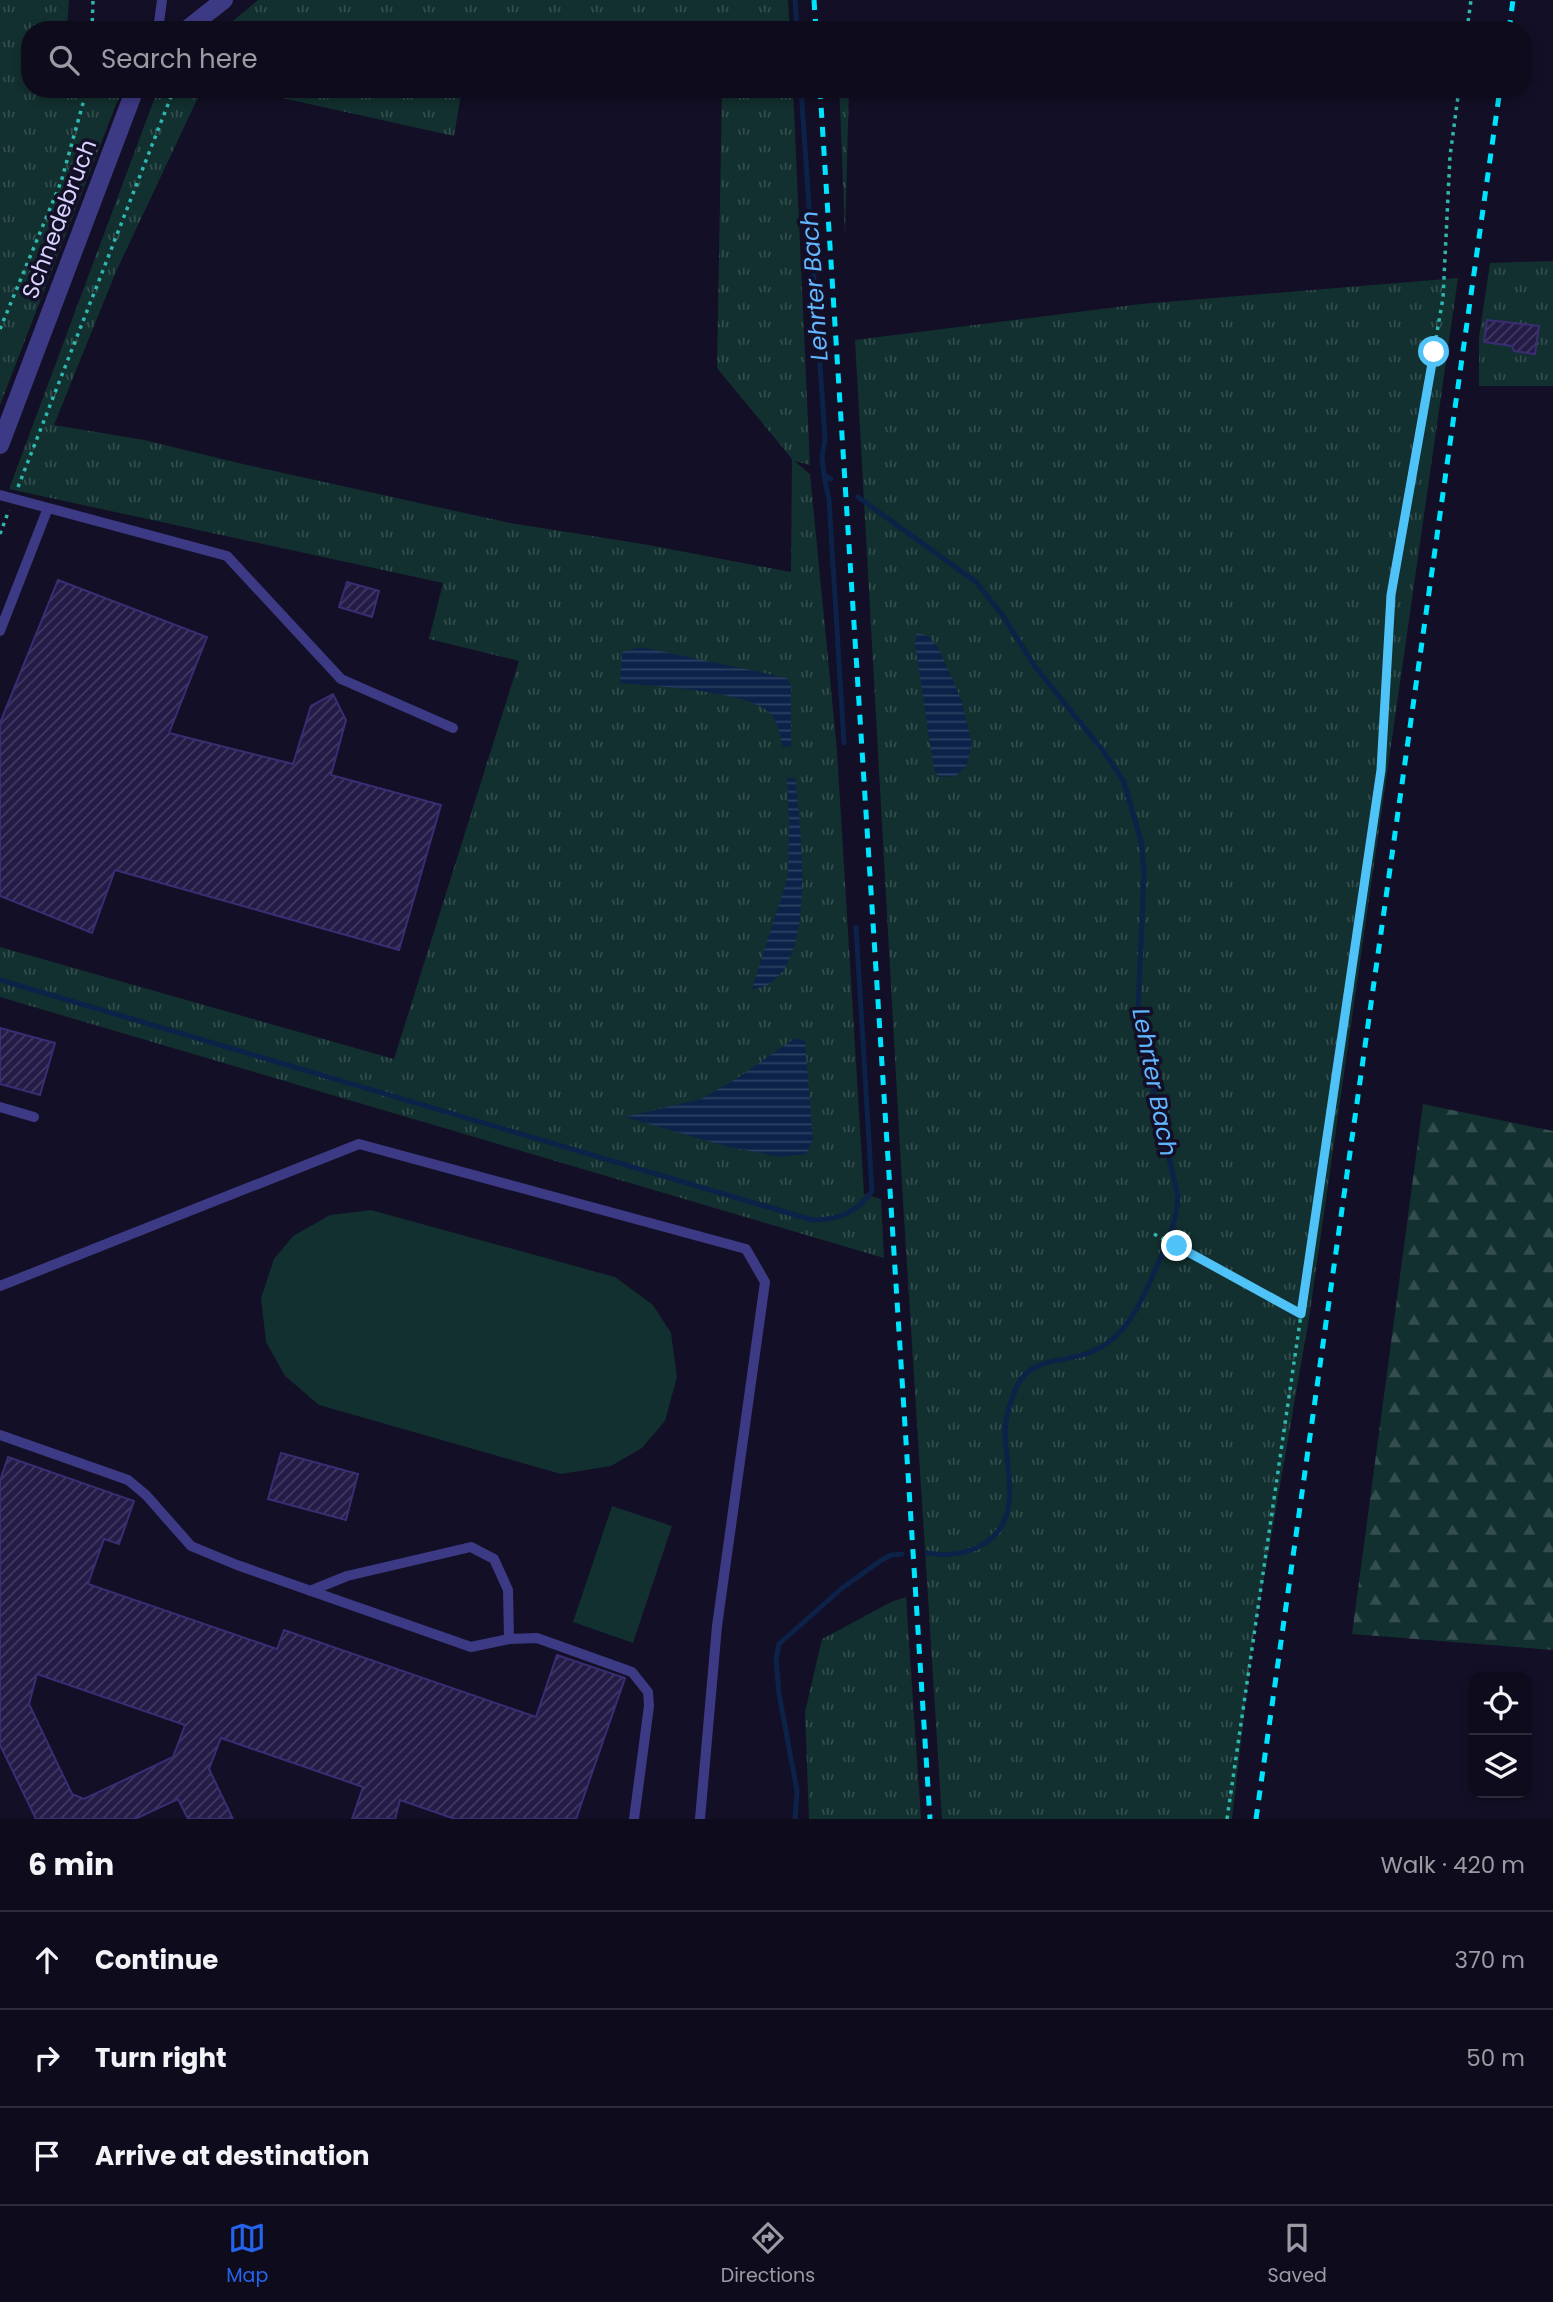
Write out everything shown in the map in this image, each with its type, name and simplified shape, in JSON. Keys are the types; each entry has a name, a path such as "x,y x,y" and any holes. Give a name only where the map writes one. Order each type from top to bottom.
{"street":[{"path":"197,21 224,0"},
{"name":"Schnedebruch","path":"0,445 132,98"}],"lane":[{"path":"159,21 162,0"},
{"path":"0,495 227,556 341,679 453,728"},
{"path":"0,631 48,508"},
{"path":"0,1107 34,1117"},
{"path":"0,1286 359,1144 746,1249 765,1282 717,1626 701,1819"},
{"path":"0,1435 128,1480 146,1495 191,1546 310,1591 471,1647 509,1639 537,1638 632,1672 648,1692 649,1706 634,1819"},
{"path":"310,1591 347,1576 471,1547 494,1559 508,1590 509,1639"}],"path":[{"path":"92,21 93,0"},
{"path":"1468,21 1471,0"},
{"path":"0,329 61,182 84,98"},
{"path":"0,534 170,98"},
{"path":"1227,1819 1381,770 1391,595 1443,298 1450,156 1458,98"},
{"path":"1154,1234 1301,1314"}],"green space":[{"path":"0,0 69,0 68,21 21,21 21,98 119,98 0,405"},
{"path":"258,0 788,0 789,21 233,21"},
{"path":"155,98 198,98 115,274 54,425 144,440 510,523 643,544 791,572 792,459 717,368 722,98 793,98 810,465 794,461 810,474 837,751 864,1194 881,1199 884,1258 0,997 0,947 394,1059 519,661 429,639 443,583 9,489"},
{"path":"283,98 460,98 454,136"},
{"path":"840,98 849,98 845,237"},
{"path":"1553,261 1553,386 1479,386 1479,337 1490,263"},
{"path":"1458,278 1309,1318 1252,1647 1232,1819 942,1819 903,1202 855,340 1141,304"},
{"path":"1423,1104 1553,1131 1553,1650 1352,1634"},
{"path":"371,1210 615,1277 653,1305 671,1333 677,1377 665,1421 642,1448 611,1466 561,1474 319,1405 285,1376 266,1342 261,1298 274,1259 293,1236 330,1215"},
{"path":"612,1506 672,1526 633,1643 573,1622"},
{"path":"906,1597 921,1819 809,1819 805,1712 822,1639 891,1602"}],"water":[{"path":"917,633 928,636 939,649 961,699 972,744 966,767 956,776 939,777 934,769 915,644"},
{"path":"641,647 787,678 791,685 791,747 783,747 775,720 758,705 721,694 620,683 622,652"},
{"path":"787,778 795,778 800,829 802,898 798,932 789,960 774,980 752,989 788,876"},
{"path":"795,1038 805,1041 813,1139 806,1154 780,1157 725,1146 625,1117 701,1099 739,1077"}],"building":[{"path":"1487,320 1539,326 1535,354 1514,351 1512,346 1484,342"},
{"path":"58,580 207,637 169,733 293,764 311,706 333,694 346,720 331,775 441,805 399,950 115,870 92,933 0,896 0,723"},
{"path":"347,582 379,591 372,617 339,607"},
{"path":"0,1028 55,1043 40,1095 0,1084"},
{"path":"281,1453 358,1474 346,1520 268,1499"},
{"path":"8,1457 134,1501 119,1544 104,1539 88,1584 277,1649 284,1630 536,1717 557,1655 625,1678 576,1819 455,1819 400,1800 395,1819 352,1819 363,1787 221,1738 209,1769 233,1819 188,1819 178,1799 135,1819 36,1819 0,1745 0,1481","holes":["37,1674 185,1725 173,1757 84,1799 72,1794 29,1704"]}],"waterway":[{"name":"Lehrter Bach","path":"795,0 796,21"},
{"name":"Lehrter Bach","path":"802,98 825,438 822,458 824,475 831,479"},
{"path":"824,475 829,500 844,743"},
{"name":"Lehrter Bach","path":"858,497 976,582 1001,613 1034,665 1104,752 1124,782 1141,841 1144,873 1138,1014 1141,1040 1178,1196 1174,1223 1164,1249 1139,1304 1124,1327 1115,1337 1091,1352 1040,1365 1023,1376 1017,1386 1005,1426 1010,1496 1002,1525 993,1537 972,1550 953,1554 927,1553"},
{"path":"0,980 812,1220 821,1220 846,1214 860,1205 872,1191 856,927"},
{"name":"Lehrter Bach","path":"795,1819 797,1791 779,1694 776,1659 779,1644 841,1589 880,1561 891,1555 902,1554"}],"railway":[{"path":"814,0 815,21"},
{"path":"1510,21 1513,0"},
{"path":"821,98 930,1819"},
{"path":"1256,1819 1499,98"}],"route":[{"path":"1177,1246 1301,1314 1381,770 1391,595 1434,352"}]}
